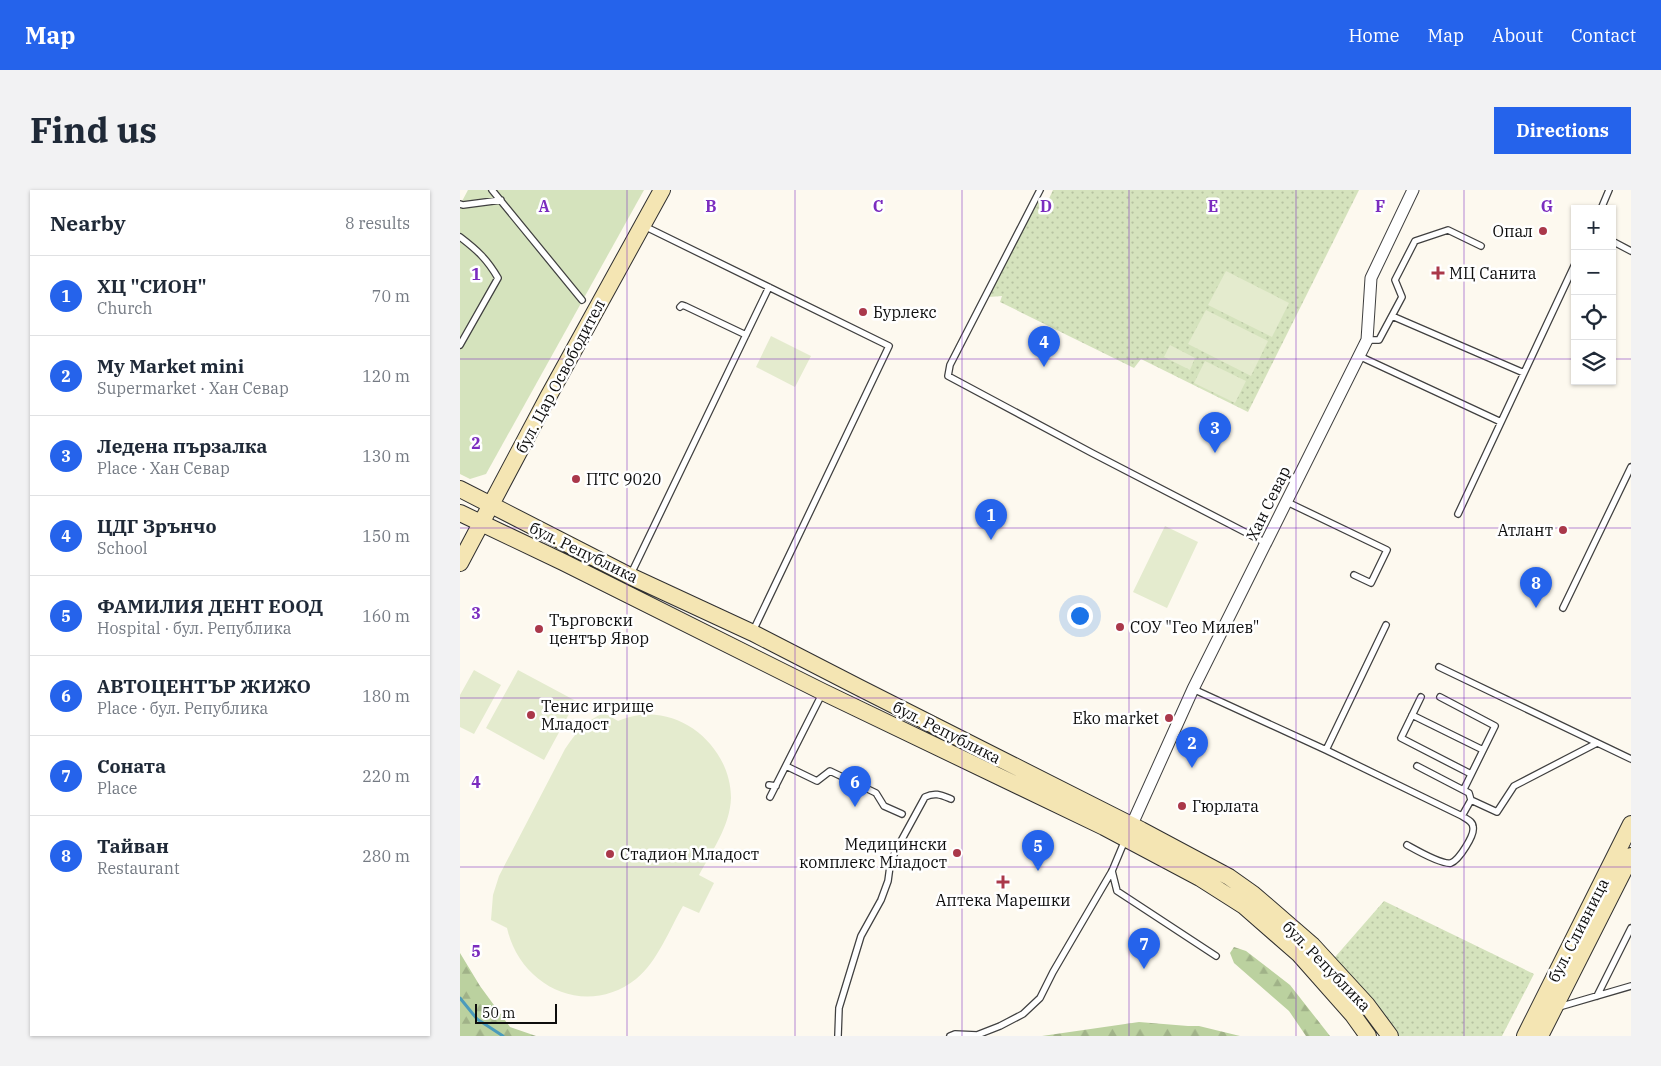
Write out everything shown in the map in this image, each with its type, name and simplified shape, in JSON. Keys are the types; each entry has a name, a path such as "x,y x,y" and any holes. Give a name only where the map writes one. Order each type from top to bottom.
{"street":[{"name":"бул. Цар Освободител","path":"460,563 492,506 548,397 662,190"},
{"name":"Хан Севар","path":"1129,832 1194,689 1360,356 1367,340 1371,278 1413,190"},
{"name":"бул. Република","path":"460,489 630,576 752,633 860,688 1129,832 1250,912 1299,954 1353,1015 1368,1036"},
{"name":"бул. Република","path":"460,513 563,562 823,692 1129,832 1205,863 1253,894 1312,945 1367,1006 1390,1036"},
{"name":"бул. Сливница","path":"1525,1036 1631,824"},
{"name":"бул. Сливница","path":"1540,1036 1631,856"}],"lane":[{"path":"492,190 582,300"},
{"path":"1040,190 950,364 948,376 1266,543"},
{"path":"1602,205 1609,190"},
{"path":"460,204 501,200"},
{"path":"643,225 889,346 752,633"},
{"path":"1367,340 1379,340 1402,297 1395,280 1415,240 1448,230 1481,246"},
{"path":"460,237 480,252 491,265 498,278 460,345"},
{"path":"1616,243 1631,251"},
{"path":"1458,514 1571,273"},
{"path":"630,576 769,287"},
{"path":"680,307 682,305 685,306 746,335"},
{"path":"1392,316 1524,373"},
{"path":"1360,356 1501,422"},
{"path":"1563,608 1631,467"},
{"path":"1287,502 1387,550 1371,583 1354,575"},
{"path":"1326,750 1386,625"},
{"path":"1440,667 1631,759"},
{"path":"1194,689 1462,816 1471,822 1474,827 1464,851 1451,863 1443,862 1407,846"},
{"path":"770,797 823,692"},
{"path":"1420,697 1401,738 1471,774"},
{"path":"1440,697 1494,724 1494,728 1464,789"},
{"path":"1412,714 1483,750"},
{"path":"1470,800 1497,812 1514,786 1597,743"},
{"path":"786,766 817,781 830,770 876,793 884,806 902,814"},
{"path":"1417,766 1469,793 1470,800 1462,816"},
{"path":"769,785 776,786"},
{"path":"838,1036 839,1008 861,936 881,900 895,852 924,797 940,794 951,800"},
{"path":"950,1036 955,1034 977,1036 1023,1014 1040,998 1053,972 1112,871 1129,832"},
{"path":"1112,871 1117,891 1216,956"},
{"path":"1597,996 1631,928"},
{"path":"1553,1009 1631,986"}],"green space":[{"path":"468,190 644,190 486,474 470,479 460,474 460,205"},
{"path":"1053,190 1359,190 1248,412 1141,359 1134,368 1000,302 1002,296 989,297 1035,198 1047,203"},
{"path":"1226,271 1289,303 1272,337 1208,305"},
{"path":"1206,310 1268,341 1251,376 1188,344"},
{"path":"771,336 811,356 795,387 756,367"},
{"path":"1170,345 1195,358 1190,370 1164,357"},
{"path":"1205,361 1246,381 1235,403 1194,383"},
{"path":"1165,526 1198,542 1167,608 1133,592"},
{"name":"Тенис игрище Младост","path":"474,670 501,685 474,734 460,727 460,695"},
{"name":"Тенис игрище Младост","path":"518,670 576,701 544,760 486,728"},
{"name":"Стадион Младост","path":"604,713 618,721 637,715 657,715 674,719 689,726 715,750 723,764 729,781 731,798 724,828 699,875 714,883 699,913 683,906 657,954 644,972 636,979 616,991 596,996 576,996 557,990 540,980 525,966 514,948 507,928 491,920 493,895 499,876 565,749 582,728 592,719"},
{"path":"1384,901 1534,974 1502,1036 1391,1036 1329,964"},
{"path":"1234,947 1246,951 1290,985 1330,1036 1306,1036 1289,1011 1234,963 1230,953"},
{"path":"460,953 480,986 510,1027 536,1036 460,1036"},
{"path":"1139,1022 1199,1026 1240,1036 1042,1036"}],"waterway":[{"path":"460,998 477,1019 503,1036"}],"place":[{"name":"Опал","path":"1543,231"},
{"name":"МЦ Санита","path":"1438,273"},
{"name":"Бурлекс","path":"863,312"},
{"name":"ЦДГ Зрънчо","path":"1044,367"},
{"name":"Ледена пързалка","path":"1215,453"},
{"name":"ПТС 9020","path":"576,479"},
{"name":"Атлант","path":"1563,530"},
{"name":"ХЦ \"СИОН\"","path":"991,540"},
{"name":"Тайван","path":"1536,608"},
{"name":"СОУ \"Гео Милев\"","path":"1120,627"},
{"name":"Търговски център Явор","path":"539,629"},
{"name":"Тенис игрище Младост","path":"531,715"},
{"name":"Eko market","path":"1169,718"},
{"name":"My Market mini","path":"1192,768"},
{"name":"Гюрлата","path":"1182,806"},
{"name":"АВТОЦЕНТЪР ЖИЖО","path":"855,807"},
{"name":"Медицински комплекс Младост","path":"957,853"},
{"name":"Стадион Младост","path":"610,854"},
{"name":"ФАМИЛИЯ ДЕНТ ЕООД","path":"1038,871"},
{"name":"Аптека Марешки","path":"1003,882"},
{"name":"Соната","path":"1144,969"}]}
